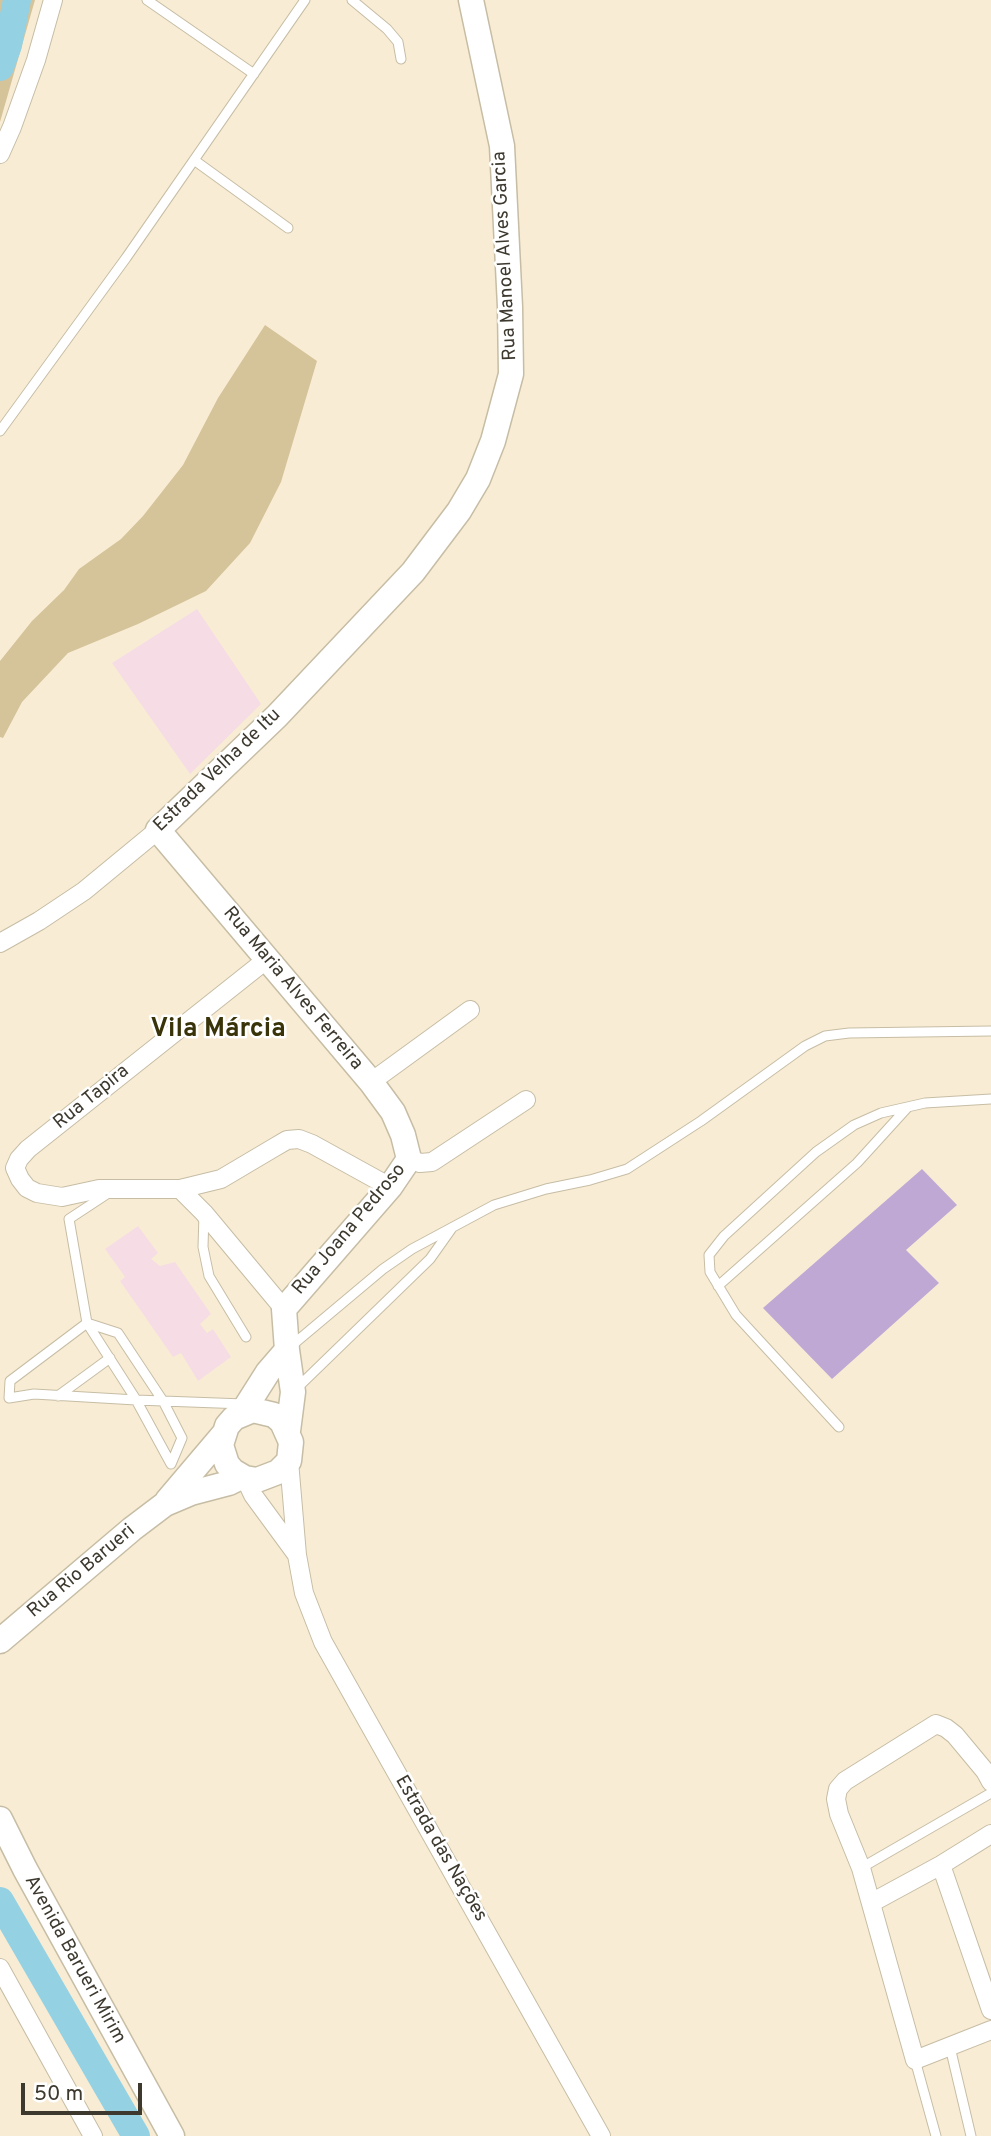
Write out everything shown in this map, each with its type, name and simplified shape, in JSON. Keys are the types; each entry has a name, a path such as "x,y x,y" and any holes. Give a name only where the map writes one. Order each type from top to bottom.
{"street":[{"path":"0,154 36,60 53,0"},
{"name":"Rua Manoel Alves Garcia","path":"412,572 459,511 478,479 493,442 511,374 502,146 471,0"},
{"name":"Estrada Velha de Itu","path":"0,943 84,891 158,830 276,716 412,572"},
{"name":"Rua Maria Alves Ferreira","path":"158,830 371,1082 393,1112 409,1159"},
{"name":"Rua Tapira","path":"114,1189 62,1196 37,1193 27,1188 15,1168 19,1159 266,960"},
{"path":"371,1082 470,1010"},
{"name":"Rua Joana Pedroso","path":"284,1309 390,1187 409,1159 420,1163 432,1162 526,1100"},
{"path":"114,1189 180,1189 221,1179 287,1140 299,1139 313,1143 390,1187"},
{"path":"180,1189 204,1213 284,1309 293,1392 288,1431 291,1442 289,1461 268,1478 243,1478 226,1464 221,1445 223,1435 227,1426 245,1408 268,1372 287,1350"},
{"path":"245,1408 274,1415 288,1431"},
{"name":"Rua Rio Barueri","path":"0,1641 164,1504 223,1435"},
{"name":"Estrada das Nações","path":"289,1461 297,1555 304,1593 323,1642 601,2136"},
{"name":"Rua Rio Barueri","path":"164,1504 243,1478"},
{"name":"Estrada das Nações","path":"243,1478 297,1555"},
{"path":"991,1782 955,1735 936,1724 845,1781 838,1789 836,1799 839,1814 861,1868 915,2060 991,2031"},
{"name":"Avenida Barueri Mirim","path":"0,1819 172,2136"},
{"path":"871,1903 942,1865 991,1834"},
{"path":"942,1865 991,2010"},
{"path":"0,1968 93,2136"}],"lane":[{"path":"147,0 254,74"},
{"path":"0,432 126,258 305,0"},
{"path":"352,0 387,29 398,42 401,59"},
{"path":"194,160 288,228"},
{"path":"287,1350 412,1248 494,1205 627,1169 701,1121 805,1046 825,1036 849,1033 991,1031"},
{"path":"839,1427 736,1315 710,1272 709,1255 724,1236 816,1152 854,1125 881,1113 925,1103 991,1099"},
{"path":"719,1286 856,1163 908,1107"},
{"path":"87,1323 118,1333 163,1401 182,1438 171,1464 136,1400 87,1323 69,1219 94,1205 114,1189"},
{"path":"204,1213 203,1247 209,1276 246,1337"},
{"path":"293,1392 430,1259 453,1227"},
{"path":"87,1323 10,1381 9,1398 34,1394 245,1408"},
{"path":"58,1396 110,1358"},
{"path":"861,1868 991,1793"},
{"path":"950,2046 971,2136"},
{"path":"915,2060 936,2136"}],"shaded area":[{"path":"0,0 35,0 0,122"},
{"path":"265,325 317,361 281,482 250,543 206,591 138,624 68,653 22,702 3,738 0,737 0,661 32,621 64,590 79,569 121,539 143,516 183,465 218,398"},
{"path":"197,609 261,704 190,774 112,663"},
{"path":"138,1226 158,1253 151,1259 160,1266 175,1262 211,1314 200,1324 207,1333 213,1329 231,1357 198,1381 181,1353 173,1357 120,1281 125,1277 105,1249"}],"building":[{"path":"922,1169 957,1205 906,1250 939,1283 832,1379 763,1308"}],"waterway":[{"path":"0,67 8,45 17,0"},
{"path":"0,1901 136,2136"}],"district":[{"name":"Vila Márcia","path":"218,1031"}]}
